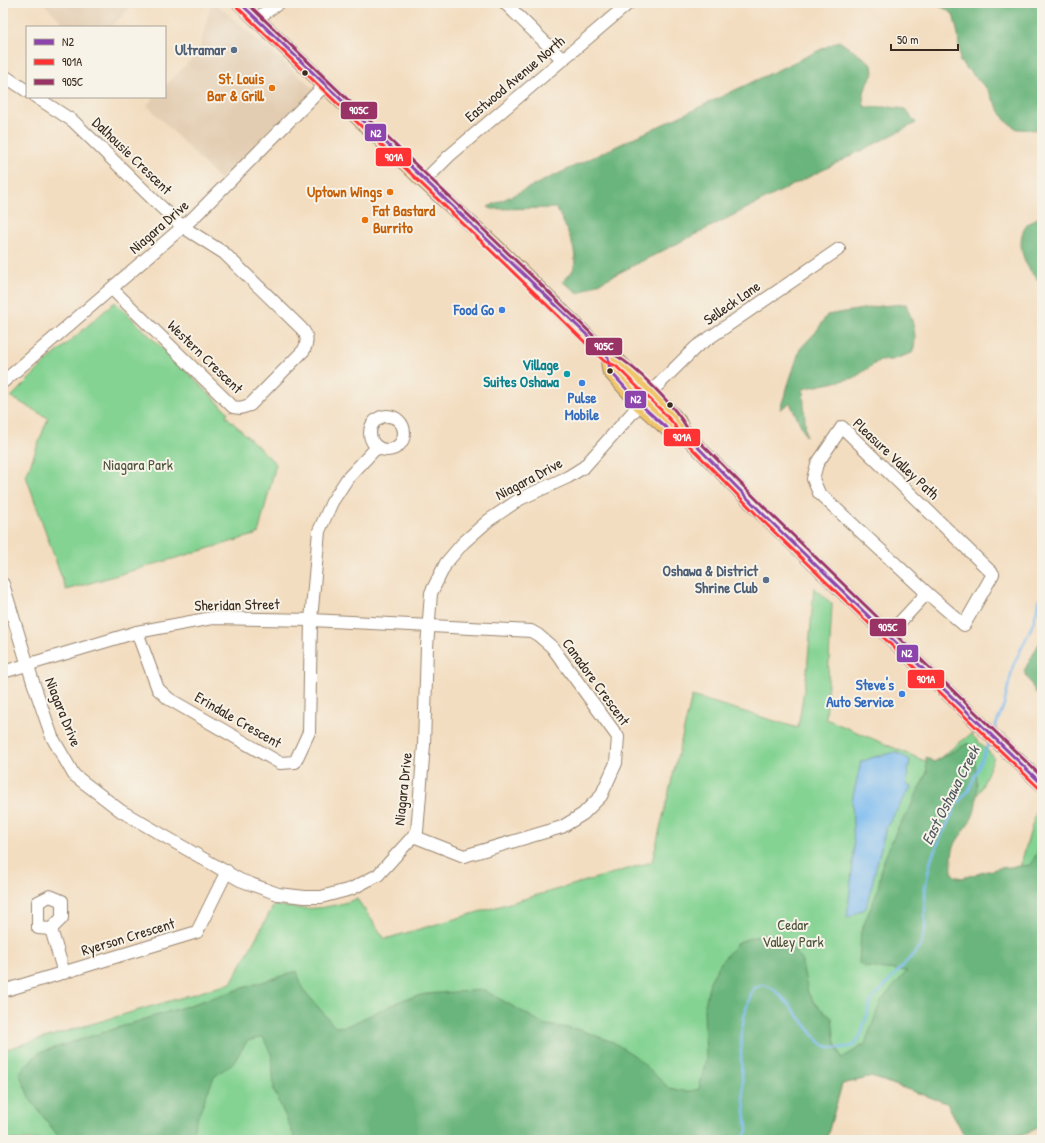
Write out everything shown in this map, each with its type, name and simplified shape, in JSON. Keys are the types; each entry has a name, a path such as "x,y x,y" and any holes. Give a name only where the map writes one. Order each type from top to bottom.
{"main road":[{"path":"240,3 424,181 496,247 608,357 619,362 645,398 678,421 684,433 763,514 1042,784"}],"street":[{"path":"256,19 279,3"},
{"path":"505,3 563,60"},
{"name":"Eastwood Avenue North","path":"424,181 449,156 629,3"},
{"path":"3,75 26,90"},
{"name":"Niagara Drive","path":"3,382 183,227 326,85"},
{"name":"Dalhousie Crescent","path":"38,98 73,121 183,227"},
{"name":"Western Crescent","path":"112,289 227,403 233,407 240,408 250,405 304,350 307,344 306,332 224,253 183,227"},
{"name":"Selleck Lane","path":"645,398 696,348 839,249"},
{"name":"Niagara Drive","path":"3,584 52,736 74,775 121,811 227,871 240,880 278,894 305,897 321,897 351,889 378,875 417,832 431,593 446,563 463,543 488,520 520,499 568,477 584,467 645,398"},
{"name":"Pleasure Valley Path","path":"842,427 993,574 964,625 927,593 819,493 814,479 817,464 842,427"},
{"path":"312,620 319,531 332,502 346,479 377,447"},
{"path":"888,635 927,593"},
{"name":"Sheridan Street","path":"28,664 137,632 212,618 312,620 429,625"},
{"name":"Erindale Crescent","path":"137,632 158,689 170,699 280,763 295,762 309,732 312,620"},
{"name":"Canadore Crescent","path":"413,836 464,856 562,827 583,814 601,796 616,763 618,736 552,648 538,635 531,631 429,625"},
{"path":"3,672 28,664"},
{"name":"Ryerson Crescent","path":"3,991 197,932 227,871"},
{"path":"51,929 64,973"}],"shaded area":[{"path":"43,3 134,3 112,26 66,26"},
{"path":"211,3 215,3 315,90 221,181 147,105 153,98 166,98 166,85 199,52"}],"green space":[{"path":"936,3 1042,3 1042,130 1017,129 1005,120 987,89 960,62 958,34 953,14"},
{"path":"839,41 872,64 873,74 863,99 865,107 905,109 916,123 579,293 563,282 571,273 575,260 573,245 556,208 492,209 488,207"},
{"path":"1042,217 1042,283 1028,268 1021,247 1025,228 1031,221"},
{"name":"Niagara Park","path":"115,302 228,412 226,416 276,464 258,534 66,590 26,476 48,418 11,397 47,361"},
{"path":"906,304 915,335 912,353 892,360 880,360 854,378 803,389 806,436 790,403 780,409 800,349 816,332 827,315 880,306"},
{"name":"Cedar Valley Park","path":"814,587 832,604 826,719 932,764 971,734 994,757 981,789 954,829 939,872 1013,891 1039,802 1042,805 1042,1122 1040,1126 1026,1134 967,1140 947,1103 872,1077 842,1084 826,1140 3,1140 3,1050 231,983 274,905 297,908 316,908 357,899 385,939 652,862 692,696 798,728 807,671"},
{"path":"1042,638 1042,700 1036,693 1024,671"},
{"path":"968,743 976,769 977,791 975,811 956,842 952,854 952,873 958,879 999,868 1031,865 1042,842 1042,1122 1040,1126 1026,1134 967,1140 947,1103 872,1077 842,1084 826,1140 296,1140 274,1091 272,1056 263,1037 247,1041 234,1062 214,1077 195,1123 191,1140 61,1140 30,1099 19,1073 38,1053 297,971 302,988 335,1027 347,1026 405,999 426,994 484,990 546,1025 577,1029 613,1042 635,1056 669,1088 687,1092 699,1089 706,1059 704,1010 710,981 722,961 738,942 763,934 783,939 801,958 808,993 816,1005 832,1018 835,1043 842,1058 865,1044 881,1001 907,971 865,967 859,963 861,931 878,890 882,865 897,829 911,806 927,772 926,757 934,762"}],"water":[{"path":"896,752 910,760 906,784 911,787 886,828 866,908 847,918 854,853 852,800 861,762 874,757"}],"waterway":[{"name":"East Oshawa Creek","path":"994,730 1004,705 1013,666 1032,626 1042,593"},
{"name":"East Oshawa Creek","path":"743,1140 747,1130 742,1077 741,1041 743,1023 753,989 761,985 768,986 776,991 793,1009 816,1038 828,1047 837,1048 854,1046 860,1037 871,1001 920,947 925,930 925,888 931,859 956,805 969,790 990,740"}],"transit line":[{"name":"N2","path":"240,3 589,337 608,357 610,371 640,404 671,432 684,433 763,514 1042,784"},
{"name":"905C","path":"247,3 611,353 631,366 654,387 674,410 688,430 767,510 1042,777"},
{"name":"901A","path":"237,7 467,227 604,361 616,366 661,410 674,424 680,436 760,518 1039,788"}],"place":[{"name":"Ultramar","path":"234,50"},
{"name":"St. Louis Bar & Grill","path":"272,88"},
{"name":"Uptown Wings","path":"390,192"},
{"name":"Fat Bastard Burrito","path":"365,220"},
{"name":"Food Go","path":"502,310"},
{"name":"Village Suites Oshawa","path":"567,374"},
{"name":"Pulse Mobile","path":"582,383"},
{"name":"Oshawa & District Shrine Club","path":"766,580"},
{"name":"Steve's Auto Service","path":"902,694"}]}
